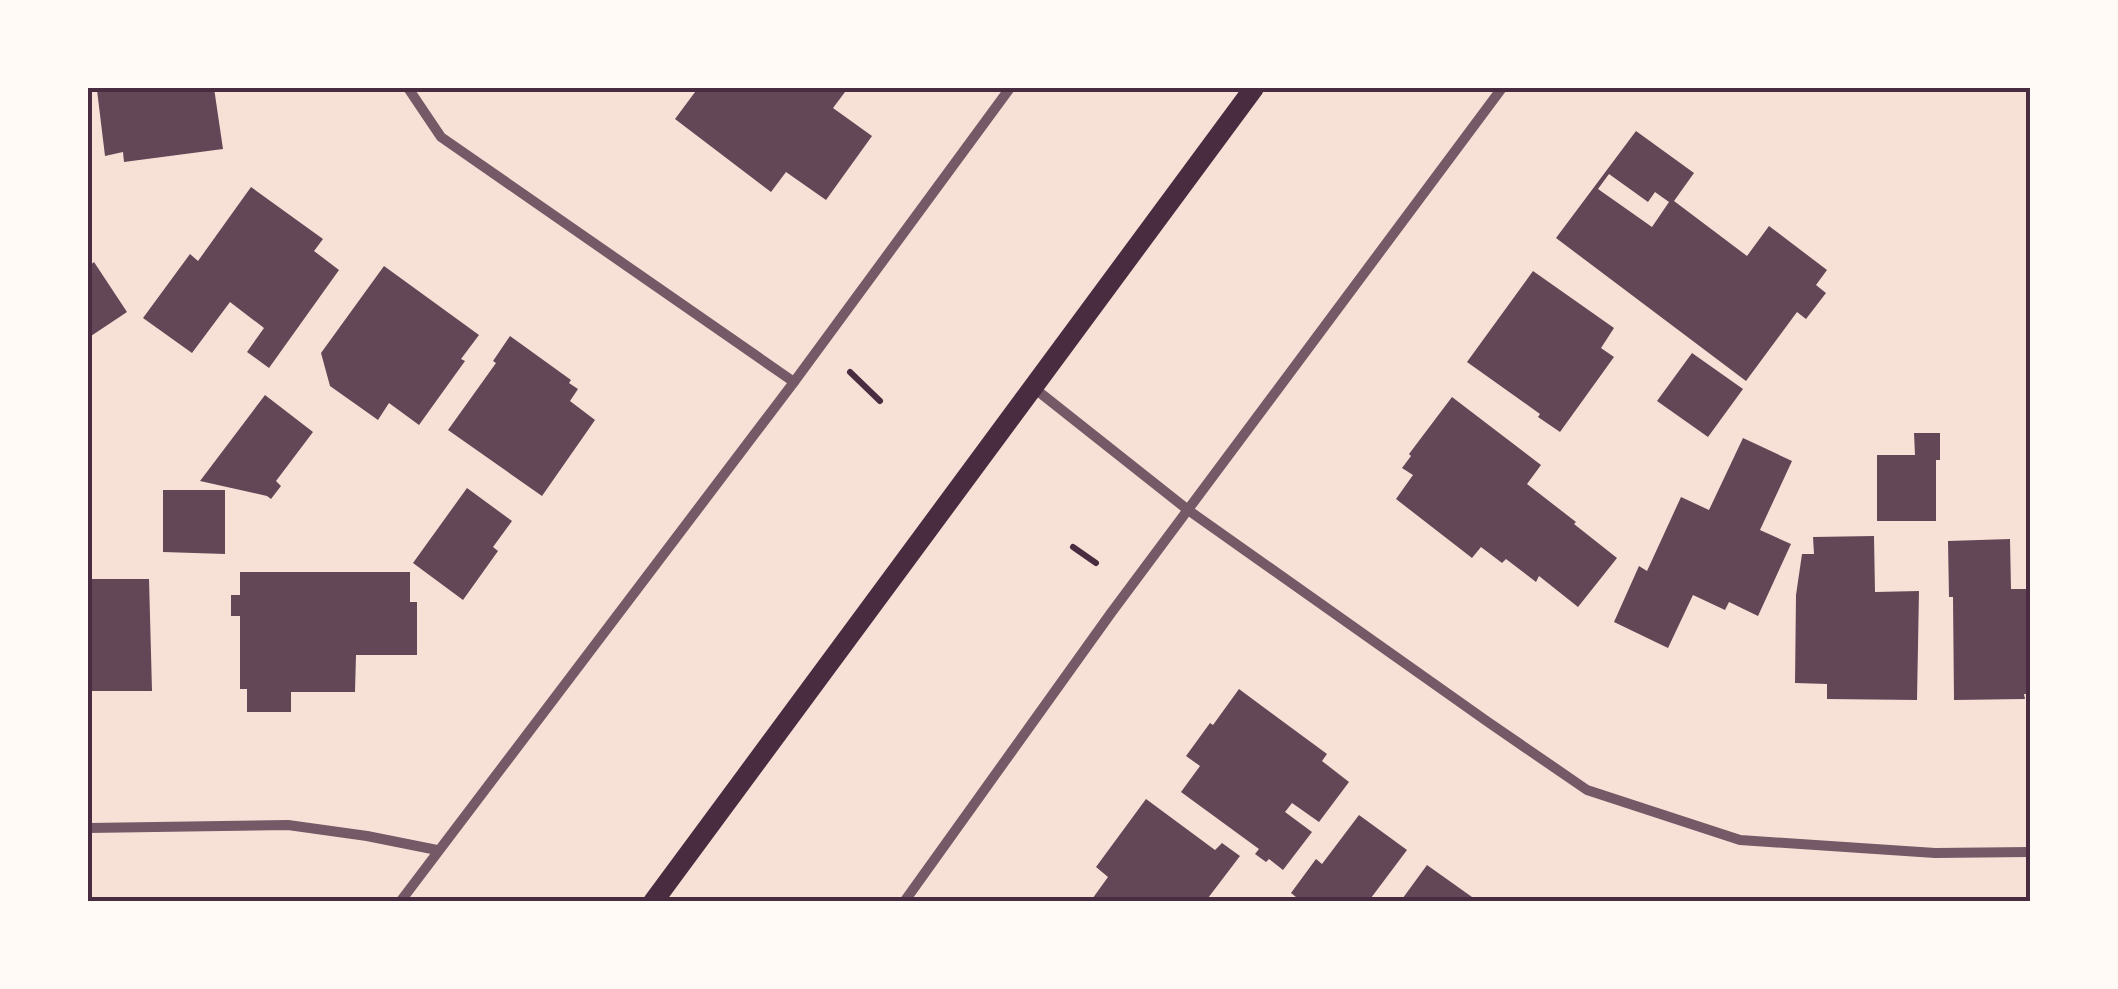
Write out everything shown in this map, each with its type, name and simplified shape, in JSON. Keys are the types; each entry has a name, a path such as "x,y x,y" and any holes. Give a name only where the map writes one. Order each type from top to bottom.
{"main road":[{"path":"653,902 1254,88"}],"street":[{"path":"408,88 441,137 794,382"},
{"path":"400,902 794,382 1010,88"},
{"path":"904,902 1188,510 1502,88"},
{"path":"1033,387 1188,510 1588,790 1740,840 1935,853 2030,852"},
{"path":"88,828 288,826 438,850"}],"path":[{"path":"850,372 880,401"},
{"path":"1073,547 1096,563"}],"building":[{"path":"99,88 214,88 223,149 124,162 123,152 105,156"},
{"path":"698,88 838,88 845,92 833,108 872,136 826,200 786,172 771,192 675,119"},
{"path":"1636,131 1694,173 1674,201 1747,256 1769,226 1827,270 1816,285 1826,293 1806,319 1797,312 1746,381 1556,238","holes":["1609,174 1648,202 1655,192 1669,202 1652,227 1598,189"]},
{"path":"251,187 323,239 314,251 339,270 269,368 247,352 264,328 230,302 192,353 143,318 190,254 198,261"},
{"path":"94,262 127,312 88,338 88,267"},
{"path":"384,266 479,335 419,425 389,403 378,420 330,386 321,353"},
{"path":"1533,271 1614,328 1601,348 1614,357 1560,432 1467,362"},
{"path":"510,336 571,380 569,383 578,389 570,401 595,420 542,496 448,430 496,363 493,361"},
{"path":"1692,353 1743,389 1708,437 1657,401"},
{"path":"265,395 313,432 276,481 281,486 271,499 200,481"},
{"path":"1452,397 1541,465 1527,484 1617,558 1578,607 1539,576 1536,582 1506,559 1502,563 1481,547 1472,558 1396,499 1413,475 1402,468 1409,454"},
{"path":"1914,433 1940,433 1936,521 1877,521 1877,455 1915,455"},
{"path":"1743,438 1792,461 1760,530 1791,544 1758,616 1729,602 1725,610 1693,595 1668,648 1614,622 1639,566 1647,571 1681,497 1709,510"},
{"path":"467,488 512,521 493,547 498,551 463,600 413,563"},
{"path":"163,490 225,490 225,554 163,552"},
{"path":"1874,536 1875,592 1919,591 1917,700 1827,699 1827,684 1795,683 1796,595 1802,554 1814,554 1813,537"},
{"path":"2010,539 2011,589 2030,589 2030,694 2024,694 2025,699 1954,700 1948,541"},
{"path":"240,572 410,572 410,602 417,602 417,655 356,655 355,692 291,692 291,712 247,712 247,689 240,689 240,616 231,616 231,595 240,595"},
{"path":"88,579 149,579 152,691 88,691"},
{"path":"1239,689 1327,754 1322,761 1349,782 1319,822 1292,803 1285,812 1312,832 1283,870 1255,854 1259,849 1181,792 1200,766 1186,756"},
{"path":"1146,799 1215,850 1222,843 1240,856 1205,902 1090,902 1108,877 1096,867"},
{"path":"1359,815 1407,850 1368,902 1302,902 1291,893 1316,859 1322,864"},
{"path":"1427,865 1479,902 1400,902"}]}
